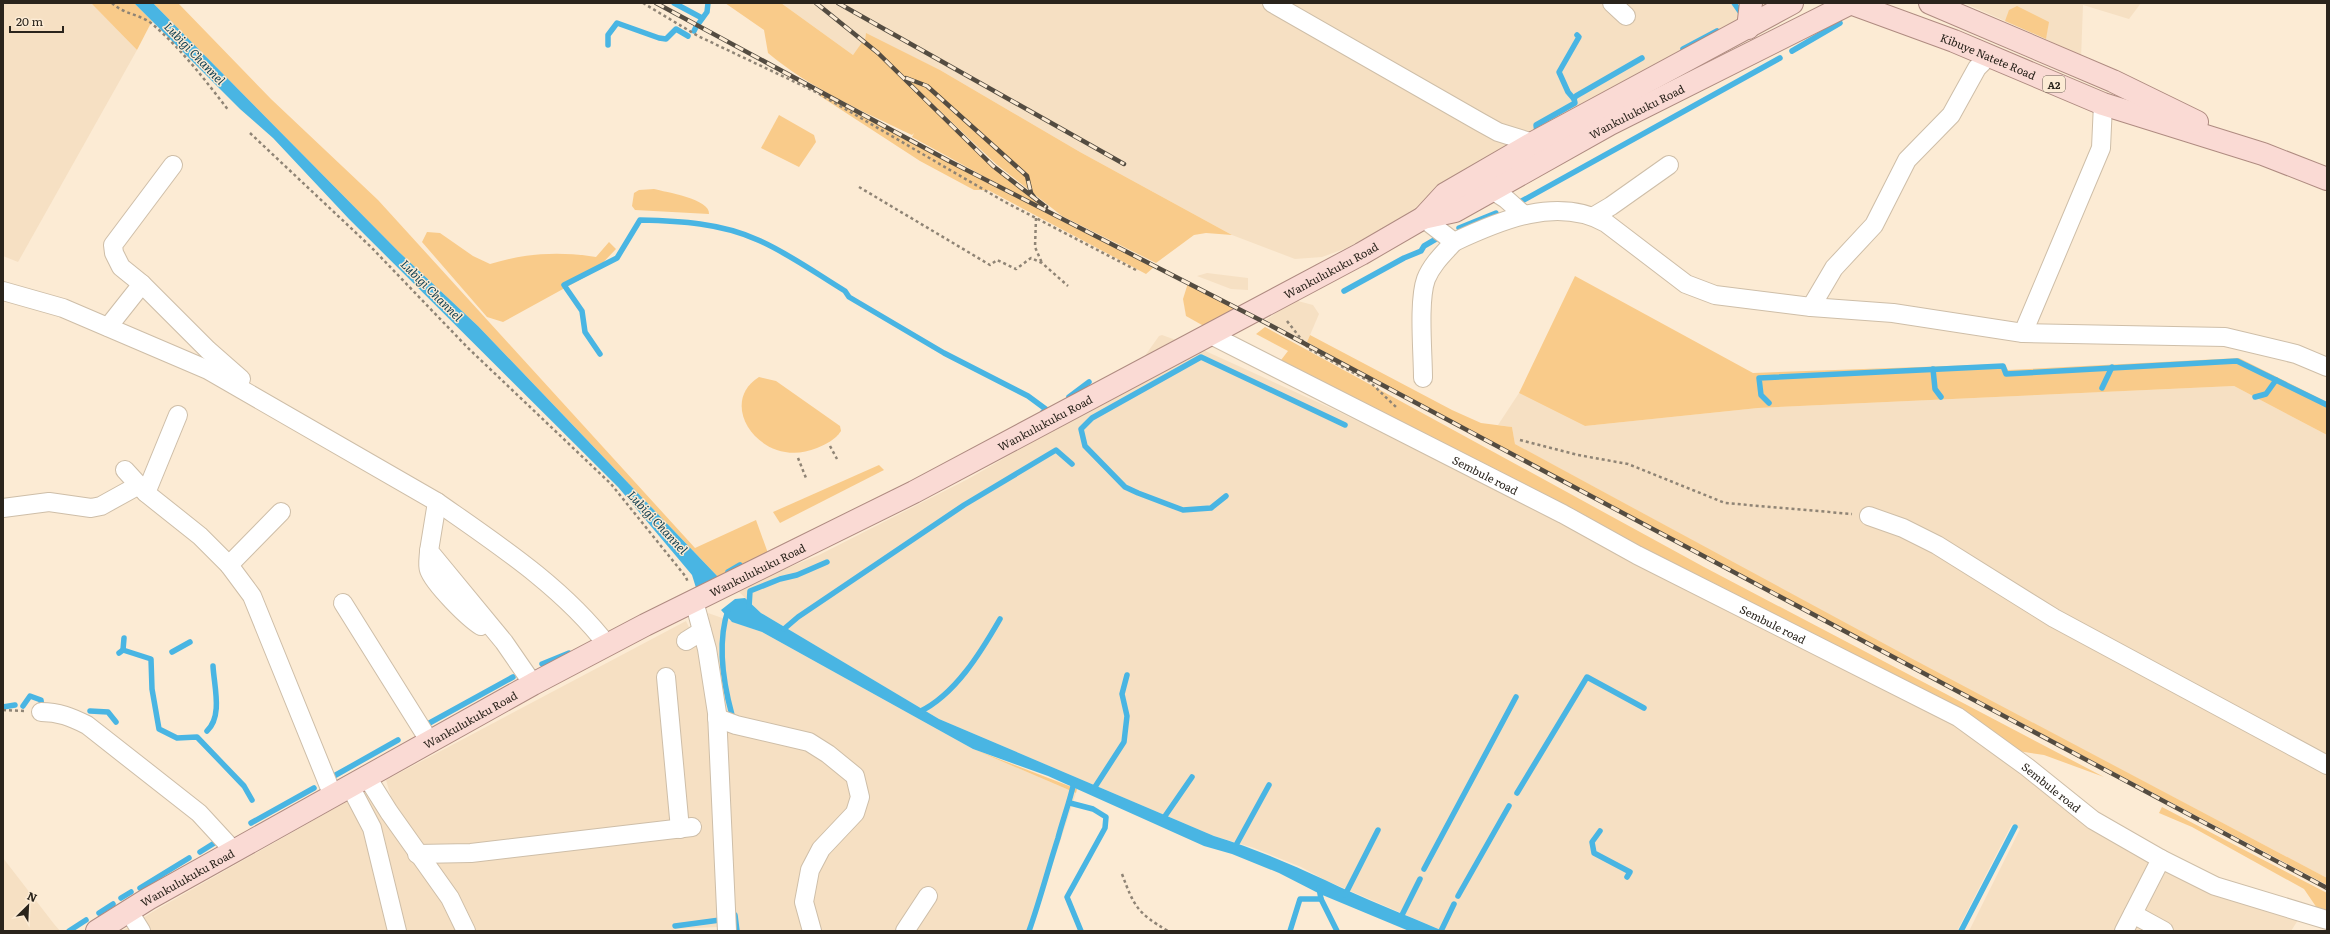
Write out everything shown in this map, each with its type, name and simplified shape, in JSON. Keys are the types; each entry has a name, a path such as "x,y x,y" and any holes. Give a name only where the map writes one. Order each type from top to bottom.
{"main road":[{"path":"1748,28 1751,3"},
{"name":"Wankulukuku Road","path":"1423,218 1445,194 1533,143 1792,3"},
{"name":"Wankulukuku Road","path":"97,931 128,910 533,684 694,601 914,492 1211,335 1423,218 1455,212 1610,124 1850,3"},
{"name":"Kibuye Natete Road","path":"1850,3 1954,41 2103,104 2263,154 2327,179"},
{"name":"Kibuye Natete Road","path":"1930,3 1961,10 2113,81 2263,154"}],"street":[{"path":"1272,3 1498,132 1533,143"},
{"path":"1612,3 1626,16"},
{"path":"1812,306 1834,268 1874,225 1907,160 1951,115 1977,68 1989,56"},
{"path":"2023,333 2101,148 2103,104"},
{"path":"173,164 113,245 114,253 121,267 142,284 208,350 279,410"},
{"path":"1594,216 1611,206 1669,165"},
{"path":"1492,190 1506,199 1524,215"},
{"path":"1424,378 1423,294 1426,280 1435,263 1454,242 1481,230 1524,215 1556,210 1577,211 1594,216 1619,231 1686,284 1715,295 1893,313 2023,333 2225,337 2296,354 2327,367"},
{"path":"1423,218 1454,242"},
{"path":"108,327 142,284"},
{"path":"3,291 63,308 208,370 437,502 535,574 589,620 608,646"},
{"name":"Sembule road","path":"1211,335 1562,514 1637,555 1946,711 2027,767 2093,820 2161,859 2215,886 2327,920"},
{"path":"3,508 49,502 91,508 101,506 143,489 178,415"},
{"path":"125,470 143,489 200,536 229,565 252,596 372,828 397,931"},
{"path":"437,502 429,551 504,642 533,684"},
{"path":"229,565 281,512"},
{"path":"1868,516 1903,528 1937,545 2054,618 2327,764"},
{"path":"694,601 707,649 717,718 727,931"},
{"path":"343,602 430,742"},
{"path":"686,641 702,630"},
{"path":"417,854 471,853 686,828 666,676"},
{"path":"41,712 55,712 71,716 93,729 164,788 199,813 234,851"},
{"path":"717,718 736,725 809,742 828,754 855,776 860,797 855,813 821,849 810,870 804,902 812,931"},
{"path":"350,786 417,854 450,898 466,931"},
{"path":"2124,931 2161,859"},
{"path":"905,931 928,896"},
{"path":"128,910 141,931"},
{"path":"2133,914 2164,931"}],"path":[{"path":"112,3 117,8 150,22 198,70 229,111"},
{"path":"643,3 698,36 816,92 1036,218 1136,270"},
{"path":"250,133 371,247 468,348 611,484 686,577 694,601"},
{"path":"859,187 990,265 997,260 1016,269 1030,258 1042,263 1068,286"},
{"path":"1036,218 1035,247 1042,263"},
{"path":"1287,321 1309,349 1369,381 1400,412"},
{"path":"1520,440 1578,456 1628,464 1726,503 1868,516"},
{"path":"830,446 837,459"},
{"path":"798,458 806,478"},
{"path":"1122,874 1132,902 1144,917 1168,931"}],"shaded area":[{"path":"3,3 91,3 137,50 18,262 3,256"},
{"path":"91,3 134,3 152,21 137,50"},
{"path":"153,3 178,3 271,99 378,200 695,548 756,520 769,556 721,580 478,326 399,252"},
{"path":"725,3 781,3 853,55 863,41 994,168 1051,213 912,137 914,133 912,135 818,88 768,53 764,30"},
{"path":"781,3 1773,3 1554,133 1347,248 1322,257 1295,259 1232,235 1080,152 940,70 866,34 865,40 853,55"},
{"path":"1964,3 2141,3 2129,19 2083,5 2081,59 2046,39"},
{"path":"2017,6 2049,22 2046,39 2005,21 2009,10"},
{"path":"866,33 940,70 1080,152 1232,235 1206,233 1194,235 1156,263 1062,216 996,164 865,40"},
{"path":"822,93 988,182 1154,267 1146,274 988,190 974,190 920,161 820,96"},
{"path":"779,115 814,135 816,142 799,167 761,148"},
{"path":"654,189 695,200 703,204 708,209 709,214 635,210 632,206 634,193 639,190"},
{"path":"427,232 440,233 473,256 490,264 517,257 543,254 569,254 596,257 609,242 616,249 594,272 503,322 487,317 422,242"},
{"path":"1207,273 1248,278 1248,290 1231,289 1197,276"},
{"path":"1575,276 1753,373 2005,364 2008,370 2239,358 2327,402 2327,435 2234,386 1758,408 1585,426 1519,393"},
{"path":"1188,283 1257,319 1219,326 1202,325 1186,316 1183,299"},
{"path":"1294,300 1313,305 1319,314 1307,342 1266,320"},
{"path":"1265,327 1704,567 2104,777 2044,755 2018,751 1985,726 1952,706 1278,364 1288,351 1256,334"},
{"path":"1162,335 1201,349 1335,410 1539,510 1931,708 2033,781 2080,822 2202,889 2300,917 2291,931 1969,931 2020,829 2012,824 1957,931 1443,931 1325,880 1301,867 1254,848 1214,836 939,719 761,613 739,592 765,577 819,555 968,479 1078,416 1137,367 1159,336"},
{"path":"1310,335 1452,410 1481,423 1512,427 1515,444 1907,656 2327,878 2327,885 1400,394 1307,342"},
{"path":"759,377 776,381 840,426 841,431 839,434 824,445 797,453 779,450 763,443 751,431 744,417 742,403 747,389"},
{"path":"2234,386 2327,435 2327,878 1911,659 1515,444 1512,427 1498,425 1519,393 1585,426 1758,408"},
{"path":"879,465 884,470 780,523 773,512"},
{"path":"708,613 762,632 973,749 1076,793 1031,931 733,931 726,729"},
{"path":"686,621 700,650 716,748 723,917 718,927 674,929 673,931 122,931 154,911 367,790 397,817 386,780"},
{"path":"973,749 1077,789 1076,793"},
{"path":"2162,807 2327,893 2327,915 2319,911 2304,889 2192,827 2159,813"},
{"path":"3,858 54,924 60,931 3,931"}],"water":[{"name":"Lubigi Channel","path":"134,3 153,3 399,252 478,326 721,580 697,591 692,575 618,487 349,219 273,138 240,109"},
{"path":"745,598 761,613 939,719 1214,836 1284,862 1354,894 1443,931 1409,931 1320,894 1279,873 1232,854 1204,846 1048,776 973,749 762,632 732,622 721,610 735,599"}],"waterway":[{"path":"674,3 702,18"},
{"path":"699,23 707,12 708,3"},
{"path":"1734,3 1743,16"},
{"path":"608,45 608,35 617,23 659,38 666,39 676,29 688,36"},
{"path":"1792,51 1840,23"},
{"path":"694,31 696,27"},
{"path":"1683,49 1717,31"},
{"path":"1574,99 1568,92 1559,72 1579,37 1577,35"},
{"path":"1537,133 1536,125 1575,103 1574,99 1576,96 1642,58"},
{"path":"1520,202 1780,58"},
{"path":"1459,228 1496,213"},
{"path":"600,354 585,332 582,311 564,285 617,258 640,220 700,224 715,226 744,234 780,251 845,291 849,297 944,353 1028,396 1047,410 1043,412"},
{"path":"1344,291 1404,258 1421,251 1424,246 1436,239"},
{"path":"1226,496 1211,508 1183,510 1125,487 1085,446 1081,429 1092,418 1201,357 1345,425"},
{"path":"1769,403 1761,395 1759,378 2003,366 2006,374 2237,361 2327,405"},
{"path":"2102,388 2112,367"},
{"path":"1933,369 1935,389 1941,397"},
{"path":"2255,397 2266,394 2276,380"},
{"path":"1069,397 1089,382"},
{"path":"784,629 798,617 964,505 1056,450 1072,464"},
{"path":"749,607 750,591 780,579 797,575 827,562"},
{"path":"728,572 740,565"},
{"path":"728,610 723,636 722,662 732,715"},
{"path":"919,712 944,695 966,672 1000,619"},
{"path":"123,650 124,638"},
{"path":"172,652 190,642"},
{"path":"119,653 123,650 151,659 152,689 159,729 177,738 197,737 244,786 252,800"},
{"path":"542,664 569,653"},
{"path":"207,731 212,725 216,709 216,691 213,666"},
{"path":"1093,790 1124,742 1127,716 1122,694 1127,675"},
{"path":"424,726 513,677"},
{"path":"1517,793 1587,677 1644,708"},
{"path":"23,706 30,696 41,700 42,709"},
{"path":"1424,869 1516,697"},
{"path":"3,707 15,705"},
{"path":"90,711 108,712 116,722"},
{"path":"334,776 398,740"},
{"path":"1163,819 1192,777"},
{"path":"1029,931 1074,782"},
{"path":"1235,847 1269,785"},
{"path":"251,823 314,788"},
{"path":"1070,803 1093,809 1106,817 1105,828 1067,897 1081,931"},
{"path":"1458,896 1509,806"},
{"path":"1961,931 2015,827"},
{"path":"1345,895 1378,830"},
{"path":"1600,831 1592,842 1594,853 1630,872 1627,877"},
{"path":"200,852 216,842 215,838"},
{"path":"140,888 189,858"},
{"path":"1400,919 1420,879"},
{"path":"1319,888 1321,899 1337,931"},
{"path":"121,898 131,892"},
{"path":"1290,931 1300,899 1321,899"},
{"path":"99,913 113,904"},
{"path":"1441,931 1454,904"},
{"path":"735,915 737,931"},
{"path":"69,931 86,920"},
{"path":"675,926 720,920"}],"railway":[{"path":"656,3 949,161 1266,323 2327,888"},
{"path":"816,3 878,53 993,166 1046,207"},
{"path":"838,3 1124,164"},
{"path":"906,78 927,86 1027,176 1031,193 1034,197"}]}
